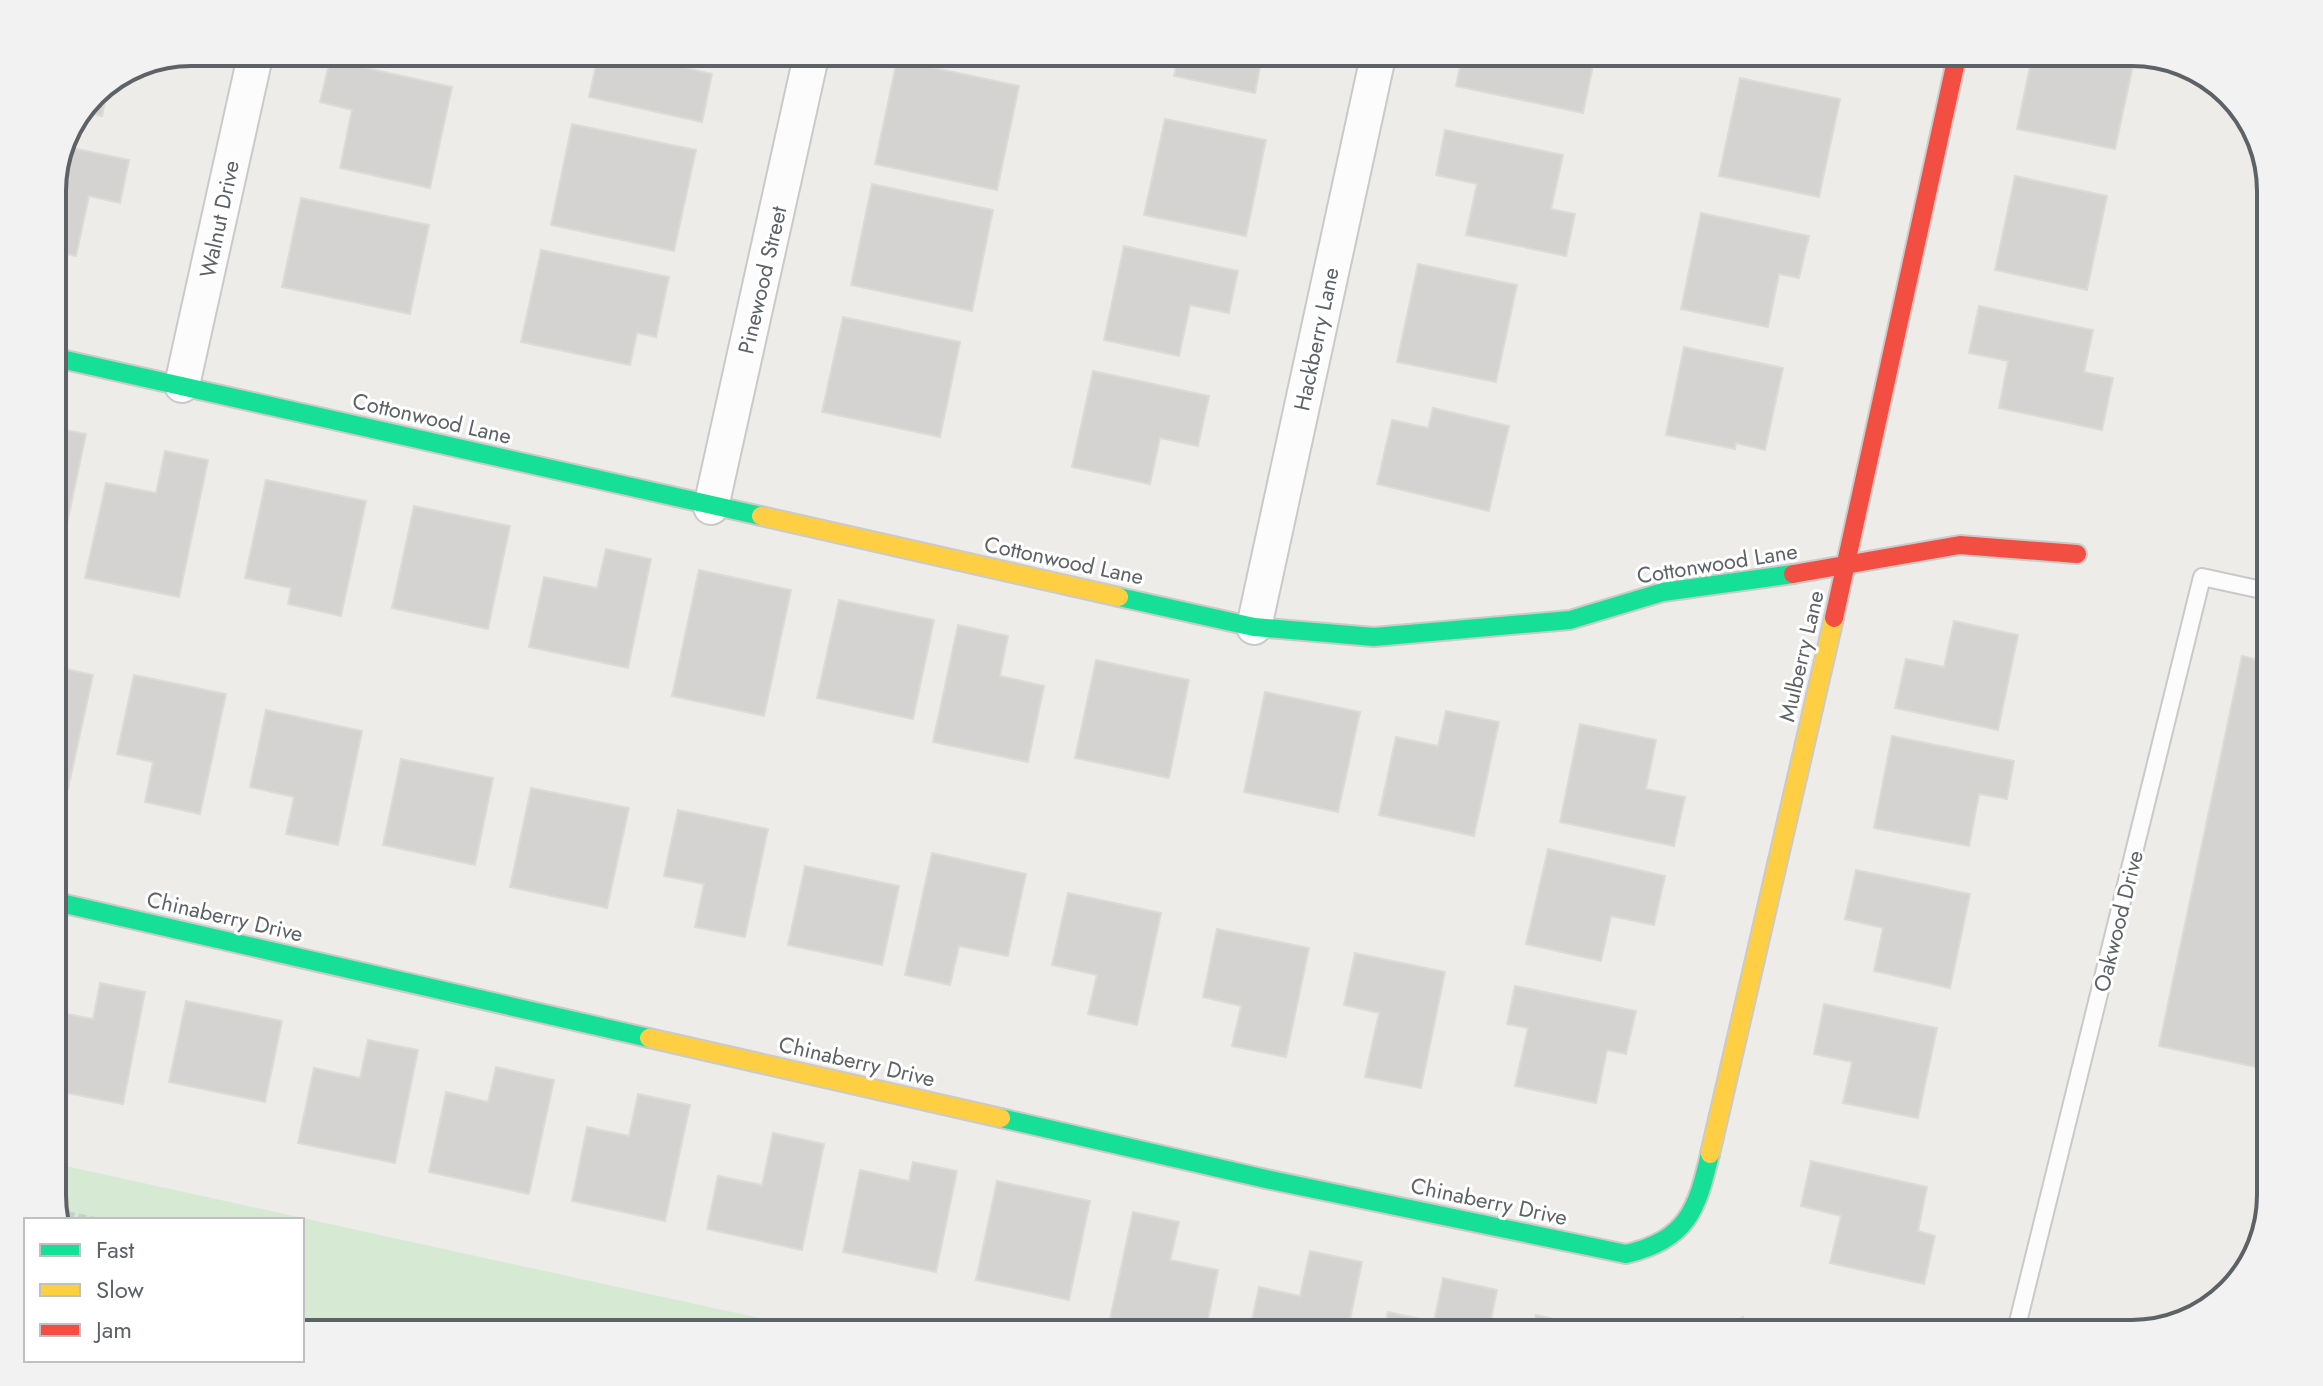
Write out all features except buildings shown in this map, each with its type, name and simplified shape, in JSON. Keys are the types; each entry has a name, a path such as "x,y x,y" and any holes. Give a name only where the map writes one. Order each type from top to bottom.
{"street":[{"name":"Walnut Drive","path":"182,385 253,66"},
{"name":"Pinewood Street","path":"711,507 809,66"},
{"name":"Hackberry Lane","path":"1254,627 1376,66"},
{"name":"Mulberry Lane","path":"1652,1249 1682,1231 1701,1192 1846,567 1955,66"},
{"name":"Cottonwood Lane","path":"66,360 1254,627 1374,637 1570,620 1663,592 1846,567 1960,545 2077,554"},
{"name":"Chinaberry Drive","path":"66,904 1266,1179 1626,1254 1652,1249"}],"lane":[{"name":"Oakwood Drive","path":"2018,1320 2202,577 2257,589"}],"path":[{"path":"68,1214 88,1218"}],"green space":[{"path":"66,1166 303,1218 68,1218"},
{"path":"304,1218 768,1320 304,1320"}],"traffic: fast":[{"path":"66,360 761,516"},
{"path":"1119,597 1254,627 1374,637 1570,620 1663,592 1793,574"},
{"path":"66,904 649,1038"},
{"path":"1001,1118 1266,1179 1626,1254 1663,1240 1686,1220 1700,1191 1710,1154"}],"traffic: slow":[{"path":"761,516 1119,597"},
{"path":"1710,1154 1834,618"},
{"path":"649,1038 1001,1118"}],"traffic: jam":[{"path":"1834,618 1955,66"},
{"path":"1793,574 1960,545 2077,554"}]}
